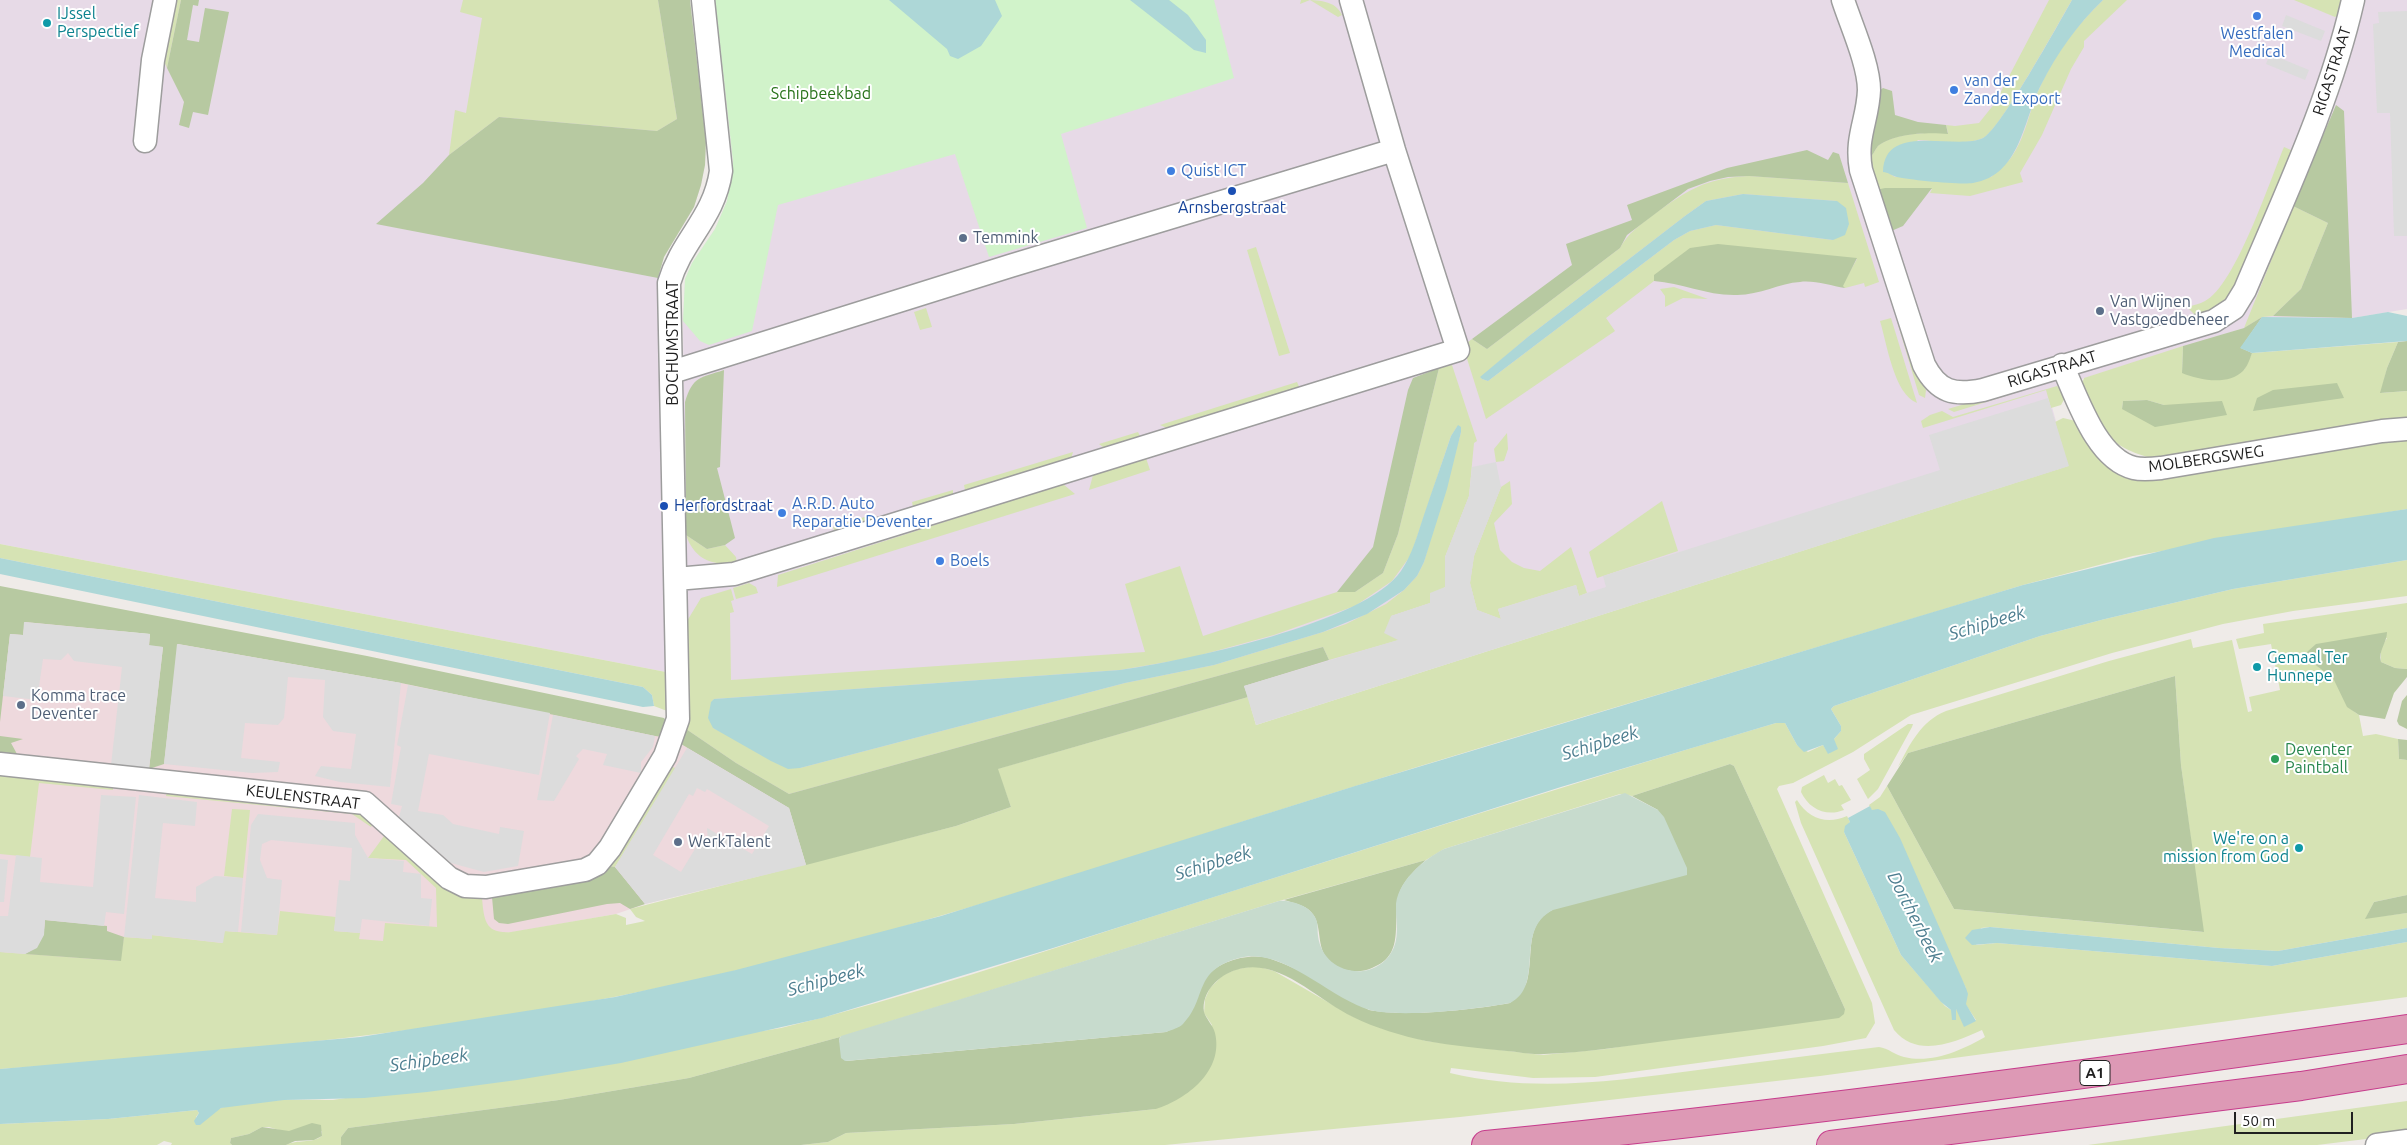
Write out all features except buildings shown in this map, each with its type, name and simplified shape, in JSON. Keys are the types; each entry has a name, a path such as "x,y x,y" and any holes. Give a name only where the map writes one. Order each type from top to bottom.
{"highway":[{"name":"A1","path":"1486,1145 1784,1113 2017,1084 2407,1029"},
{"path":"1831,1145 2281,1088 2407,1069"}],"street":[{"path":"145,141 153,60 165,0"},
{"name":"BOCHUMSTRAAT","path":"676,579 670,283 677,260 711,207 717,194 721,171 703,0"},
{"path":"676,579 734,574 1458,350 1394,150 1351,0"},
{"name":"RIGASTRAAT","path":"1843,0 1868,80 1868,97 1858,142 1861,170 1924,365 1933,381 1951,391 1972,392 2214,322 2234,308 2242,295 2326,96 2343,45 2353,0"},
{"path":"672,372 1010,266 1394,150"},
{"name":"MOLBERGSWEG","path":"2062,365 2098,440 2110,454 2135,468 2161,468 2407,429"},
{"name":"KEULENSTRAAT","path":"0,764 364,803 449,878 465,886 486,887 585,870 597,864 610,848 665,756 676,729 678,719 676,579"},
{"path":"2377,1145 2407,1142"}],"shaded area":[{"path":"0,0 690,0 706,141 705,165 694,207 664,257 658,278 666,672 0,544"},
{"path":"715,0 2407,0 2407,309 2352,318 2244,328 2047,390 2069,466 1449,662 789,808 687,748 683,321 685,279 692,263 715,229 727,201 733,161"},
{"path":"2407,11 2407,236 2394,236 2390,113 2377,113 2373,24 2379,23 2378,12"},
{"path":"2286,15 2325,31 2321,41 2282,26"},
{"path":"2270,54 2309,70 2305,80 2266,64"},
{"path":"2048,398 2069,466 1256,725 1244,686 1398,640 1384,633 1391,616 1430,603 1430,593 1445,587 1445,557 1469,496 1472,467 1496,462 1501,487 1474,556 1470,583 1477,610 1501,619 1498,609 1576,585 1579,596 1606,587 1603,576 1940,470 1929,435"},
{"path":"0,603 178,644 401,683 663,737 681,744 789,808 806,865 645,904 616,914 514,932 0,985"},
{"path":"24,622 150,634 149,645 163,647 149,769 111,765 122,667 74,661 68,653 61,660 43,659 37,700 3,696 10,634 23,635"},
{"path":"177,644 401,683 390,787 340,782 315,776 321,766 351,769 356,734 333,731 323,717 325,680 288,677 284,718 278,725 245,723 241,758 280,762 278,772 252,773 164,764"},
{"path":"408,685 550,713 539,775 429,754 418,811 443,815 453,824 499,834 500,827 524,831 518,866 484,872 451,863 399,817 402,806 391,804 401,747 397,745"},
{"path":"553,715 655,736 653,747 641,762 641,773 603,765 607,754 583,749 576,756 579,759 554,801 537,800"},
{"path":"687,748 789,808 806,865 645,904 615,867","holes":["697,788 705,792 707,789 769,826 752,854 707,828 708,842 701,839 681,872 653,855 689,794 693,796"]},
{"path":"101,795 136,797 124,914 106,912 104,926 45,920 44,935 37,948 25,954 0,952 0,916 8,916 16,855 42,858 40,882 93,887"},
{"path":"139,795 197,802 195,826 163,823 155,898 196,902 196,887 215,876 243,878 238,932 225,931 223,943 152,935 152,939 124,937"},
{"path":"258,814 355,823 355,835 368,858 404,861 403,872 421,874 421,898 432,899 429,926 362,919 360,933 334,931 339,880 350,881 352,848 271,840 262,844 260,860 267,878 282,880 277,935 241,932 251,825"},
{"path":"0,859 8,860 4,902 0,902"}],"green space":[{"path":"173,0 181,0 167,68 162,57"},
{"path":"181,0 199,0 198,6 193,5 187,40 199,42 205,8 229,12 208,115 193,112 189,128 179,125 184,102 167,68"},
{"path":"463,0 658,0 677,119 657,131 499,117 449,155 455,110 466,113 482,18 460,12"},
{"path":"658,0 690,0 706,141 705,165 694,207 664,257 658,278 376,224 423,183 449,155 499,117 657,131 677,119"},
{"name":"Schipbeekbad","path":"715,0 1214,0 1234,78 1061,134 1087,228 989,257 955,154 778,205 752,331 709,345 700,341 683,321 685,279 692,263 715,229 727,201 733,161"},
{"path":"1301,0 1307,0 1310,0 1300,4"},
{"path":"1310,0 1325,2 1335,6 1342,15 1338,17"},
{"path":"2049,0 2072,0 2015,98 1991,131 1983,138 1968,142 1918,140 1887,172 1895,177 1991,177 2008,161 2015,151 2024,133 2040,87 2067,41 2103,0 2127,0 2084,41 2084,47 2071,69 2042,135 2020,173 2023,182 1970,196 1930,193 1932,189 1876,190 1869,160 1878,146 1893,138 1912,134 1948,133 1946,125 1955,126 1979,123 1995,103"},
{"path":"2294,0 2345,0 2340,15 2335,17"},
{"path":"1883,88 1892,91 1895,115 1918,122 1946,125 1948,134 1922,133 1893,138 1878,146 1869,160 1875,94"},
{"path":"2336,105 2344,111 2352,318 2273,316 2301,289 2328,223 2293,206"},
{"path":"2284,147 2291,150 2292,155 2233,297 2205,314 2194,314 2187,307 2205,301 2216,291 2228,275 2261,206"},
{"path":"1807,150 1828,160 1833,152 1839,154 1848,183 1749,176 1728,177 1688,189 1627,235 1620,248 1487,349 1472,339 1572,265 1566,244 1632,220 1627,205 1727,168"},
{"path":"1749,176 1848,183 1879,282 1865,287 1864,283 1845,288 1842,286 1857,259 1654,275 1654,281 1606,318 1615,331 1486,419 1463,346 1472,339 1487,349 1620,248 1635,230 1665,206 1698,187 1720,179","holes":["1743,194 1837,201 1833,240 1716,225 1690,231 1674,240 1488,381 1481,377 1529,336 1706,201"]},
{"path":"1885,188 1932,188 1903,226 1889,232 1876,190"},
{"path":"2293,206 2328,223 2301,289 2273,316 2262,317 2244,328"},
{"path":"1718,244 1857,258 1843,286 1845,288 1817,282 1805,282 1785,284 1745,294 1726,295 1654,281 1654,275 1690,248"},
{"path":"1256,247 1290,353 1279,356 1247,250"},
{"path":"1674,287 1708,299 1683,298 1665,307 1665,296 1660,289"},
{"path":"926,308 932,327 920,330 914,312"},
{"path":"2262,317 2241,348 2252,353 2246,367 2237,376 2230,379 2213,380 2197,378 2182,373 2183,346 2244,328"},
{"path":"1891,318 1917,403 1902,390 1892,367 1880,321"},
{"path":"1896,318 1901,321 1918,374 1926,390 1925,398 1919,395"},
{"path":"2407,341 2407,391 2380,393 2387,368 2398,342"},
{"path":"2398,342 2387,368 2381,393 2407,391 2407,420 2155,459 2126,448 2108,435 2080,390 2084,378 2183,346 2182,373 2244,370 2252,353","holes":["2147,400 2164,405 2122,409 2123,401"]},
{"path":"1452,365 1477,441 1474,443 1469,496 1445,557 1445,587 1430,603 1391,616 1399,640 1329,660 1323,647 789,794 736,763 686,729 687,621 701,598 731,589 734,600 731,601 734,612 730,613 731,680 1145,652 1125,584 1180,566 1203,636 1337,592 1355,592 1383,573 1398,534 1439,368","holes":["1457,427 1461,432 1424,562 1417,576 1404,590 1386,604 1346,624 1214,665 1125,683 800,768 713,728 711,703 714,699 1120,670 1190,658 1274,635 1355,606 1392,581 1411,555 1451,436"]},
{"path":"1439,368 1398,534 1383,573 1355,592 1337,592 1373,547 1408,390 1413,378"},
{"path":"724,370 720,467 717,468 735,538 725,545 707,549 686,535 685,402 691,387 698,379"},
{"path":"2041,381 2051,382 1954,412 1948,409"},
{"path":"1297,382 1301,391 1171,430 1160,425"},
{"path":"2337,383 2344,398 2253,411 2257,398 2273,390"},
{"path":"2057,386 2066,396 2061,405 2051,408 2046,390 1923,428 1921,421 1930,415 1942,411 1953,417"},
{"path":"2147,400 2164,405 2222,401 2227,415 2155,427 2122,409 2123,401"},
{"path":"2063,418 2080,422 2116,469 2407,435 2407,509 2133,556 2023,585 1416,767 975,906 796,956 705,978 538,1011 385,1033 231,1050 0,1069 0,952 120,961 124,937 151,939 151,935 222,943 224,931 277,935 280,911 336,917 334,931 360,933 359,939 383,941 385,923 437,927 436,888 406,860 368,858 387,832 482,898 485,919 491,928 496,931 511,932 616,914 626,918 626,925 645,921 636,917 630,909 956,826 1011,807 997,769 1248,697 1256,725 2068,466 2055,422"},
{"path":"1138,432 1140,436 1139,441 1107,450 1099,444"},
{"path":"1507,433 1508,449 1504,461 1496,462 1494,449"},
{"path":"1073,452 1070,462 970,493 965,490 964,485"},
{"path":"1146,458 1150,470 1089,490 1093,475"},
{"path":"1510,481 1512,504 1494,523 1500,550 1512,562 1524,568 1540,571 1571,547 1587,593 1579,596 1576,585 1498,609 1501,619 1477,610 1470,583 1474,556 1501,487"},
{"path":"1063,484 1075,494 777,587 778,575"},
{"path":"953,490 953,497 917,509 913,507 912,502"},
{"path":"1662,501 1678,551 1597,578 1589,552"},
{"path":"874,514 874,523 836,535 833,527"},
{"path":"686,535 707,549 725,545 736,557 737,564 712,562 705,559 694,550"},
{"path":"0,544 666,672 667,711 654,706 652,695 643,687 0,558"},
{"path":"2407,560 2407,596 2293,611 2223,624 2112,653 1911,715 1853,752 1793,783 1779,786 1777,789 1872,1003 1875,1023 1866,1038 1823,1046 1595,1077 1533,1078 1451,1068 1450,1073 1512,1083 1543,1084 1605,1081 1879,1047 1904,1057 1925,1059 1957,1051 1985,1037 1982,1030 1949,1043 1925,1046 1914,1044 1904,1039 1894,1030 1801,823 1795,802 1797,800 1807,812 1819,819 1832,820 1847,816 1850,822 1844,832 1901,955 1945,1006 1951,1010 1956,1009 1969,1023 1976,1020 1966,1005 1966,988 1869,805 1880,797 1887,786 1954,909 2203,932 2181,765 2175,676 1908,753 1898,767 1912,742 1923,727 1937,715 1946,711 2109,661 2191,639 2193,648 2232,640 2248,712 2252,711 2249,697 2280,690 2271,644 2239,649 2236,639 2264,633 2263,624 2407,603 2407,669 2395,668 2381,662 2381,648 2387,638 2307,652 2311,660 2336,682 2349,706 2359,715 2363,736 2376,734 2398,739 2399,759 2407,760 2407,895 2374,902 2366,918 2407,913 2407,928 2278,951 2219,948 1990,927 1981,928 1976,945 1997,943 2272,966 2407,942 2407,997 1820,1076 1460,1117 1165,1145 801,1145 828,1142 846,1133 1014,1124 1156,1109 1212,1025 1204,1013 1205,999 1210,988 1223,975 1237,969 1256,966 1274,971 1352,1016 1381,1028 1426,1041 1542,1055 1606,1049 1845,1009 1734,766 1730,764 1632,796 1620,794 1444,849 1426,860 1279,901 840,1037 689,1078 559,1100 348,1128 341,1137 341,1145 286,1145 318,1138 322,1136 322,1131 282,1131 262,1127 249,1134 231,1138 230,1143 232,1145 171,1145 172,1143 164,1141 157,1145 0,1145 0,1124 108,1119 197,1110 199,1113 196,1117 199,1125 218,1109 233,1105 276,1100 333,1100 781,1028 876,1003 970,975 1466,818 1776,723 1785,723 1797,745 1808,752 1823,745 1829,754 1834,739 1841,731 1841,726 1831,709 1834,706 2040,636 2233,589"},
{"path":"749,583 756,587 758,593 736,599 733,588"},
{"path":"0,586 367,656 664,718 667,722 663,737 655,736 401,683 178,644 164,764 149,769 163,647 149,646 150,634 25,622 23,635 10,634 0,722"},
{"path":"2387,632 2380,658 2381,662 2395,668 2407,669 2407,677 2394,693 2385,719 2359,715 2347,707 2333,678 2310,661 2307,652 2316,644"},
{"path":"1323,647 1329,660 1244,686 1248,697 998,769 1011,807 956,826 806,865 789,808 681,744 686,729 736,763 789,794"},
{"path":"2175,676 2181,765 2204,932 1954,909 1887,786 1908,753"},
{"path":"2407,695 2407,729 2399,725 2397,721 2402,701"},
{"path":"1908,724 1913,724 1878,789 1868,799 1857,779 1870,770 1864,759 1864,754"},
{"path":"0,736 23,739 11,743 17,754 0,752"},
{"path":"2398,739 2407,740 2407,760 2399,759"},
{"path":"1730,764 1734,766 1845,1009 1844,1014 1839,1018 1589,1051 1530,1054 1436,1043 1389,1031 1370,1025 1339,1010 1282,974 1252,967 1230,972 1212,985 1205,998 1204,1012 1215,1033 1216,1047 1214,1060 1200,1082 1191,1091 1156,1109 1014,1124 846,1133 828,1142 801,1145 341,1145 341,1137 348,1128 559,1100 689,1078 840,1037 839,1040 846,1061 1166,1032 1176,1027 1188,1015 1200,988 1210,973 1226,963 1244,958 1263,957 1284,964 1309,975 1369,1010 1420,1013 1510,1003 1526,984 1532,941 1537,923 1658,810 1632,796"},
{"path":"672,767 676,768 615,867 609,866 666,770"},
{"path":"0,771 113,787 113,790 39,783 30,857 0,854"},
{"path":"1824,775 1828,783 1835,779 1839,786 1842,785 1851,800 1841,805 1844,810 1831,813 1825,812 1813,807 1804,798 1801,792 1802,787"},
{"path":"167,792 357,808 373,823 371,827 352,814 166,796"},
{"path":"1625,793 1658,810 1664,817 1687,868 1687,875 1553,910 1541,919 1534,930 1526,984 1521,995 1510,1003 1479,1008 1420,1013 1370,1010 1339,996 1289,966 1256,956 1239,958 1214,970 1207,978 1191,1014 1183,1024 1166,1032 845,1061 841,1058 839,1040 841,1036 1279,901 1298,904 1313,914 1317,922 1320,944 1327,958 1333,963 1347,970 1363,971 1371,969 1386,959 1394,948 1397,937 1397,899 1405,881 1420,865 1436,853"},
{"path":"232,809 250,810 243,878 224,876"},
{"path":"1426,860 1415,870 1401,889 1398,900 1396,934 1390,954 1383,962 1365,970 1349,971 1327,959 1323,951 1316,919 1311,912 1302,906 1284,900"},
{"path":"609,866 615,867 645,904 630,909 620,903 607,904 508,924 499,923 494,919 492,897"},
{"path":"2407,895 2407,913 2365,919 2374,902"},
{"path":"45,920 107,926 107,931 124,937 121,961 25,954 40,941 44,932"},
{"path":"2407,1101 2407,1134 2317,1145 2088,1145"},
{"path":"312,1123 321,1125 322,1136 314,1140 295,1141 286,1145 232,1145 230,1143 231,1138 249,1134 262,1127 289,1131"}],"water":[{"path":"889,0 995,0 1002,16 981,46 958,59 950,56 947,49"},
{"path":"1130,0 1169,0 1188,15 1206,40 1206,53 1194,50"},
{"path":"2072,0 2103,0 2076,29 2054,62 2041,85 2018,144 2011,158 2001,169 1989,178 1973,183 1947,183 1913,179 1897,177 1883,172 1886,156 1895,147 1908,142 1971,141 1983,138 1991,131 2029,75"},
{"path":"1743,194 1837,201 1846,208 1849,224 1845,235 1833,240 1716,225 1690,231 1674,240 1488,381 1480,377 1529,336 1706,201"},
{"path":"2388,312 2407,316 2407,341 2252,353 2240,348 2262,317 2352,318"},
{"path":"1458,425 1461,427 1461,432 1447,489 1424,562 1417,576 1404,590 1367,614 1323,632 1214,665 1125,683 800,768 788,769 771,761 713,728 708,718 711,702 714,699 1120,670 1186,658 1271,637 1313,623 1351,607 1381,590 1401,571 1414,545 1451,436"},
{"name":"Schipbeek","path":"2407,509 2407,560 2233,589 2040,636 1834,706 1831,709 1841,726 1841,731 1834,739 1838,749 1828,754 1823,745 1804,752 1797,745 1785,723 1776,723 1561,787 1050,949 822,1018 621,1063 517,1080 364,1098 284,1100 221,1108 200,1125 196,1125 194,1121 199,1113 197,1110 108,1119 0,1124 0,1069 360,1037 615,997 736,970 941,916 1355,786 2023,585 2214,538"},
{"path":"0,558 643,687 652,695 654,706 643,707 0,574"},
{"name":"Dortherbeek","path":"1870,806 1872,810 1878,809 1885,812 1900,838 1966,988 1968,994 1966,1004 1976,1021 1964,1027 1956,1009 1956,1020 1952,1020 1951,1010 1941,1002 1901,955 1844,832 1845,826 1850,822 1848,818"},
{"path":"1990,927 2219,948 2278,951 2407,928 2407,942 2272,966 1997,943 1972,945 1965,938 1972,930"}],"place":[{"name":"Westfalen Medical","path":"2257,16"},
{"name":"IJssel Perspectief","path":"47,23"},
{"name":"van der Zande Export","path":"1954,90"},
{"name":"Quist ICT","path":"1171,171"},
{"name":"Arnsbergstraat","path":"1232,191"},
{"name":"Temmink","path":"963,238"},
{"name":"Van Wijnen Vastgoedbeheer","path":"2100,311"},
{"name":"Herfordstraat","path":"664,506"},
{"name":"A.R.D. Auto Reparatie Deventer","path":"782,513"},
{"name":"Boels","path":"940,561"},
{"name":"Gemaal Ter Hunnepe","path":"2257,667"},
{"name":"Komma trace Deventer","path":"21,705"},
{"name":"Deventer Paintball","path":"2275,759"},
{"name":"WerkTalent","path":"678,842"},
{"name":"We're on a mission from God","path":"2299,848"}]}
